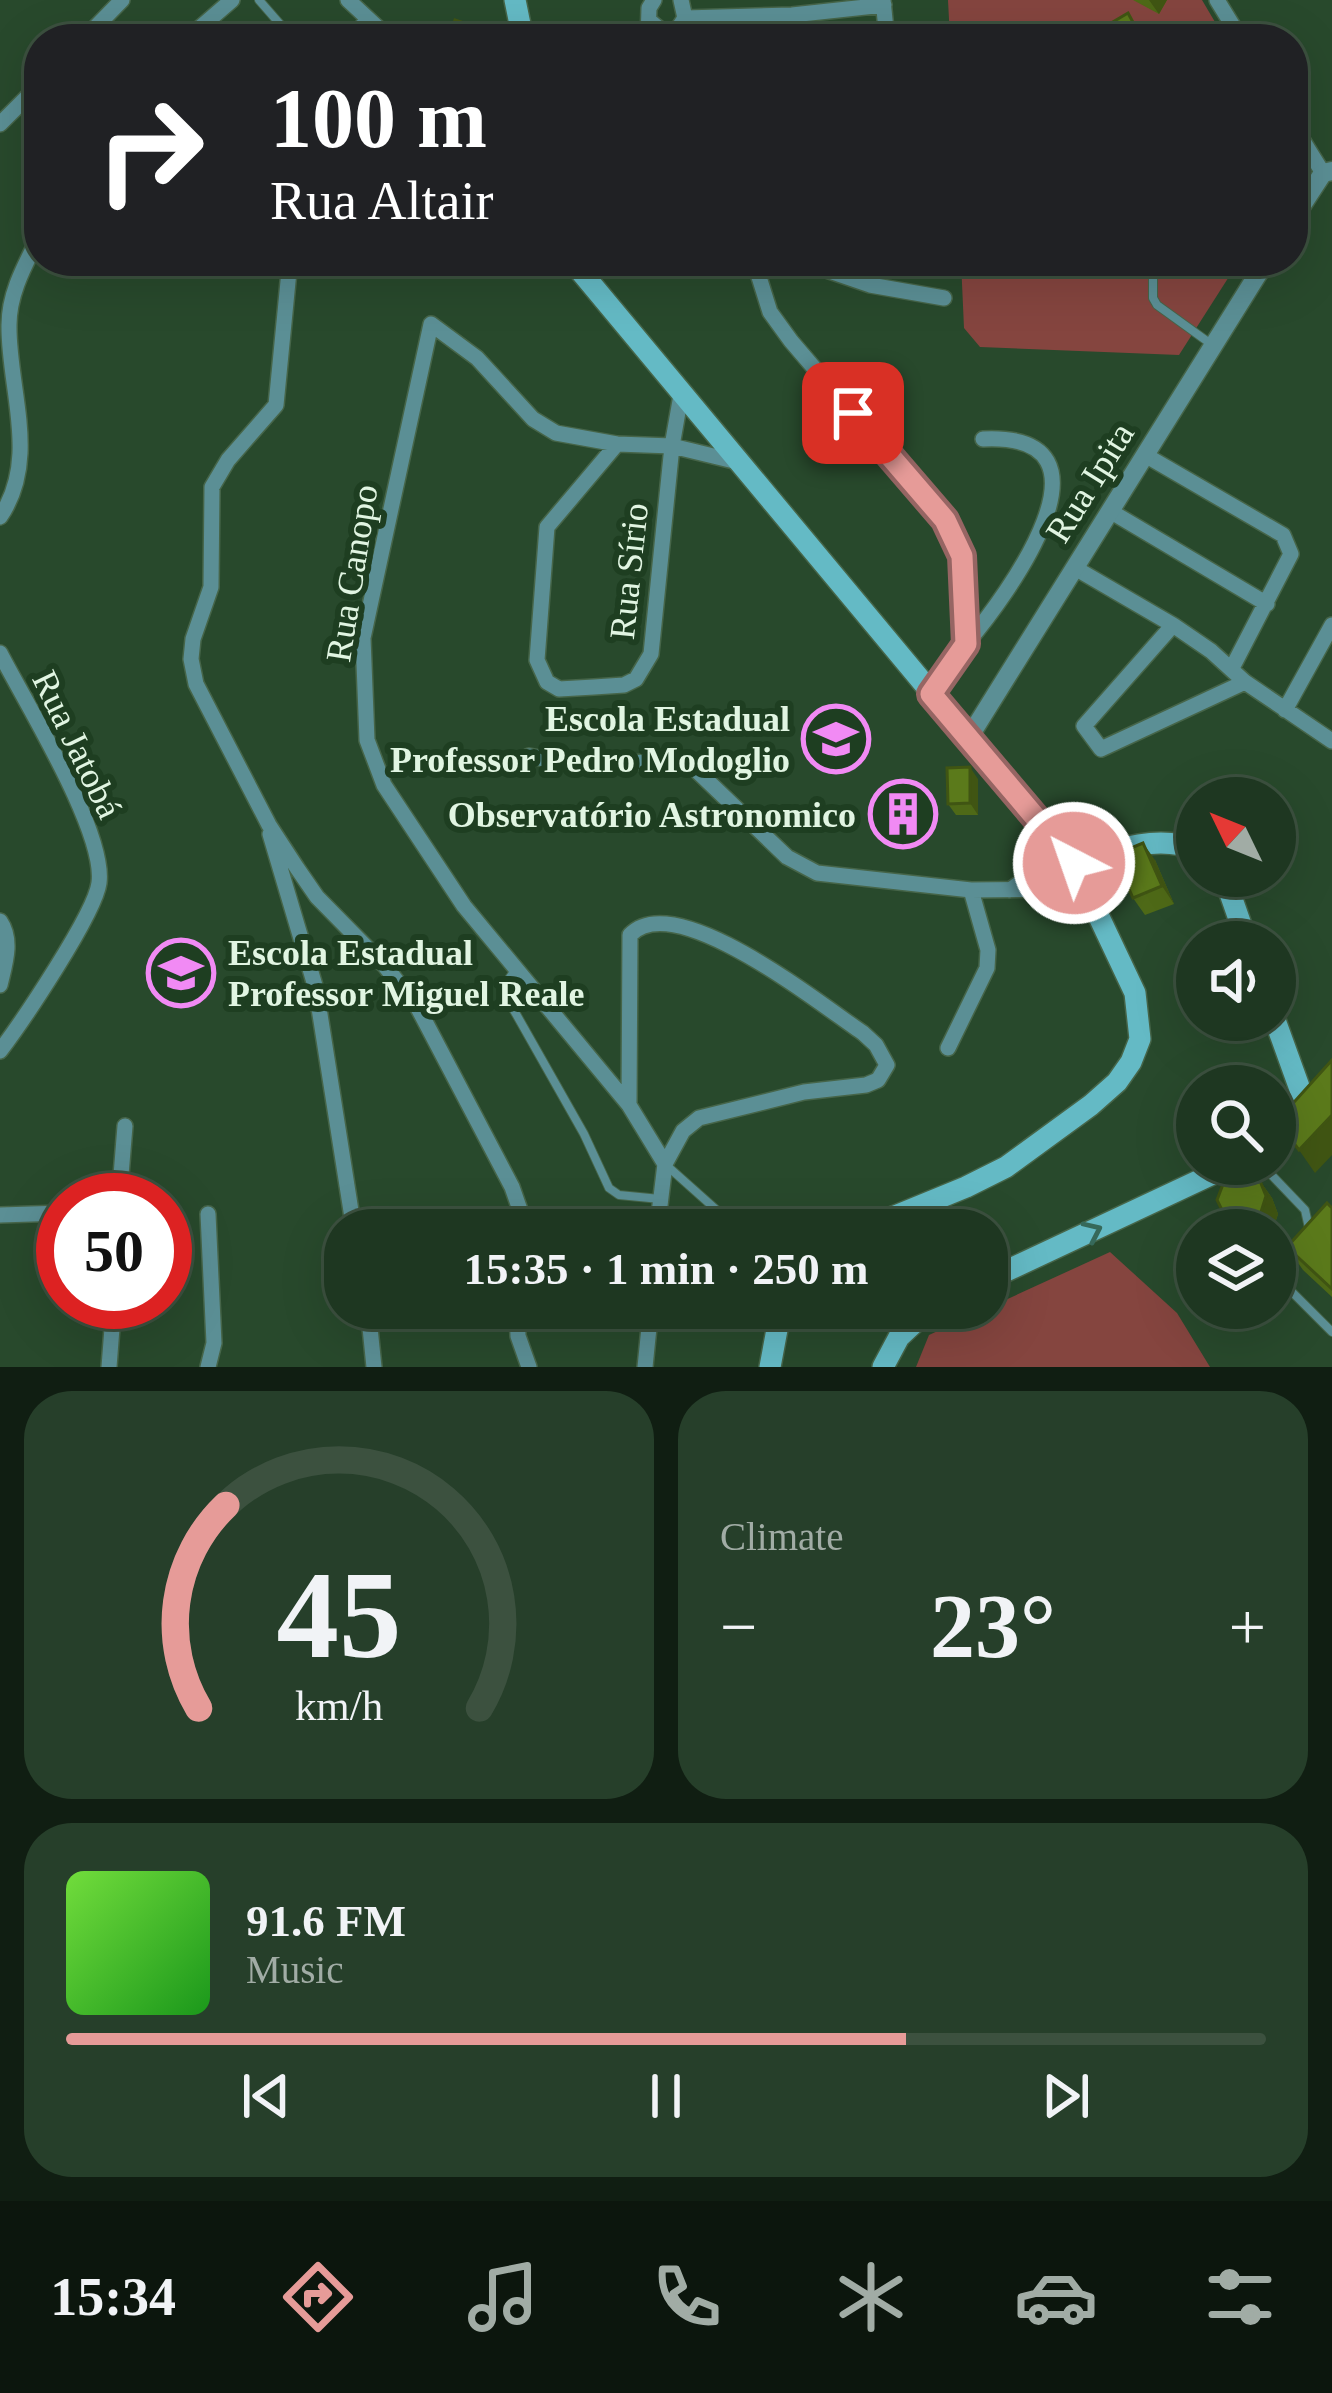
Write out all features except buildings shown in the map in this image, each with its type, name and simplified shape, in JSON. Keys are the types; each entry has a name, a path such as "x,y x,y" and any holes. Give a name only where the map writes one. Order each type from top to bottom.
{"main road":[{"path":"584,276 1074,863 1136,993 1140,1039 1117,1082 1006,1166 912,1209"},
{"path":"1074,863 1117,849 1176,845"},
{"path":"1283,1041 1306,1106"},
{"path":"1296,1116 1332,1081"},
{"path":"1008,1270 1178,1185"},
{"path":"770,1367 775,1329"},
{"path":"883,1367 908,1329"}],"street":[{"path":"99,24 122,0"},
{"path":"205,24 232,0"},
{"path":"349,0 376,24"},
{"path":"681,0 686,18"},
{"path":"679,24 686,18 792,15 884,2"},
{"path":"0,124 24,100"},
{"path":"1308,145 1327,172 1308,198"},
{"path":"0,517 18,477 20,439 8,326 11,299 24,270"},
{"path":"289,276 279,393 262,424 228,460 212,487 212,587 193,638 190,659 196,684 269,825 317,896 385,966 418,1008 520,1209"},
{"path":"759,276 770,311 791,341 945,520 956,539 964,578 966,644"},
{"path":"844,276 944,298"},
{"name":"Rua Ipita","path":"968,739 1256,276"},
{"name":"Rua Canopo","path":"664,1164 629,1106 464,906 384,785 367,740 363,638 431,324 477,358 533,418 556,434 672,446 738,462"},
{"name":"Rua Sírio","path":"617,443 547,527 537,660 547,682 559,689 624,685 646,667 681,394"},
{"path":"931,694 1007,590 1042,531 1052,483 1050,466 1032,446 1007,438 983,439"},
{"path":"1145,455 1288,540 1292,554 1232,668"},
{"path":"1110,511 1267,604"},
{"path":"1075,568 1173,625 1245,682 1332,741"},
{"path":"1173,625 1084,726 1101,749 1245,682"},
{"path":"1286,710 1332,626"},
{"name":"Rua Jatobá","path":"0,653 80,809 100,877 60,957 0,1051"},
{"path":"529,756 578,765 673,760 710,781 802,868 817,873 971,890 1088,890"},
{"path":"269,825 316,989 350,1209"},
{"path":"1008,892 1039,869 1055,842"},
{"path":"948,1048 987,968 988,950 971,890"},
{"path":"0,921 7,952 0,986"},
{"path":"629,1106 630,935 648,923 711,935 863,1033 886,1065 885,1073 866,1085 804,1092 698,1118 683,1131 664,1164 659,1209"},
{"path":"121,1173 125,1126"},
{"path":"0,1215 36,1214"},
{"path":"208,1214 214,1343 208,1367"},
{"path":"109,1367 112,1329"},
{"path":"370,1329 374,1367"},
{"path":"518,1329 529,1367"},
{"path":"645,1367 649,1329"}],"lane":[{"path":"259,0 280,24"},
{"path":"359,24 368,16"},
{"path":"1153,276 1157,305 1212,345"},
{"path":"516,969 506,983 507,998 609,1187 619,1195 660,1199"},
{"path":"664,1164 715,1209"},
{"path":"1281,1185 1309,1220 1304,1247 1284,1284 1332,1332"}],"shaded area":[{"path":"948,0 1202,0 1216,24 949,24"},
{"path":"962,276 1229,276 1179,355 980,347 964,328"},
{"path":"1110,1252 1176,1312 1176,1329 1187,1329 1210,1367 916,1367 929,1335 942,1329 1008,1329 1008,1299"}],"place":[{"name":"Escola Estadual Professor Pedro Modoglio","path":"836,739"},
{"name":"Observatório Astronomico","path":"903,814"},
{"name":"Escola Estadual Professor Miguel Reale","path":"181,973"}],"route":[{"path":"853,413 945,520 962,556 966,644 931,694 1074,863"}]}
